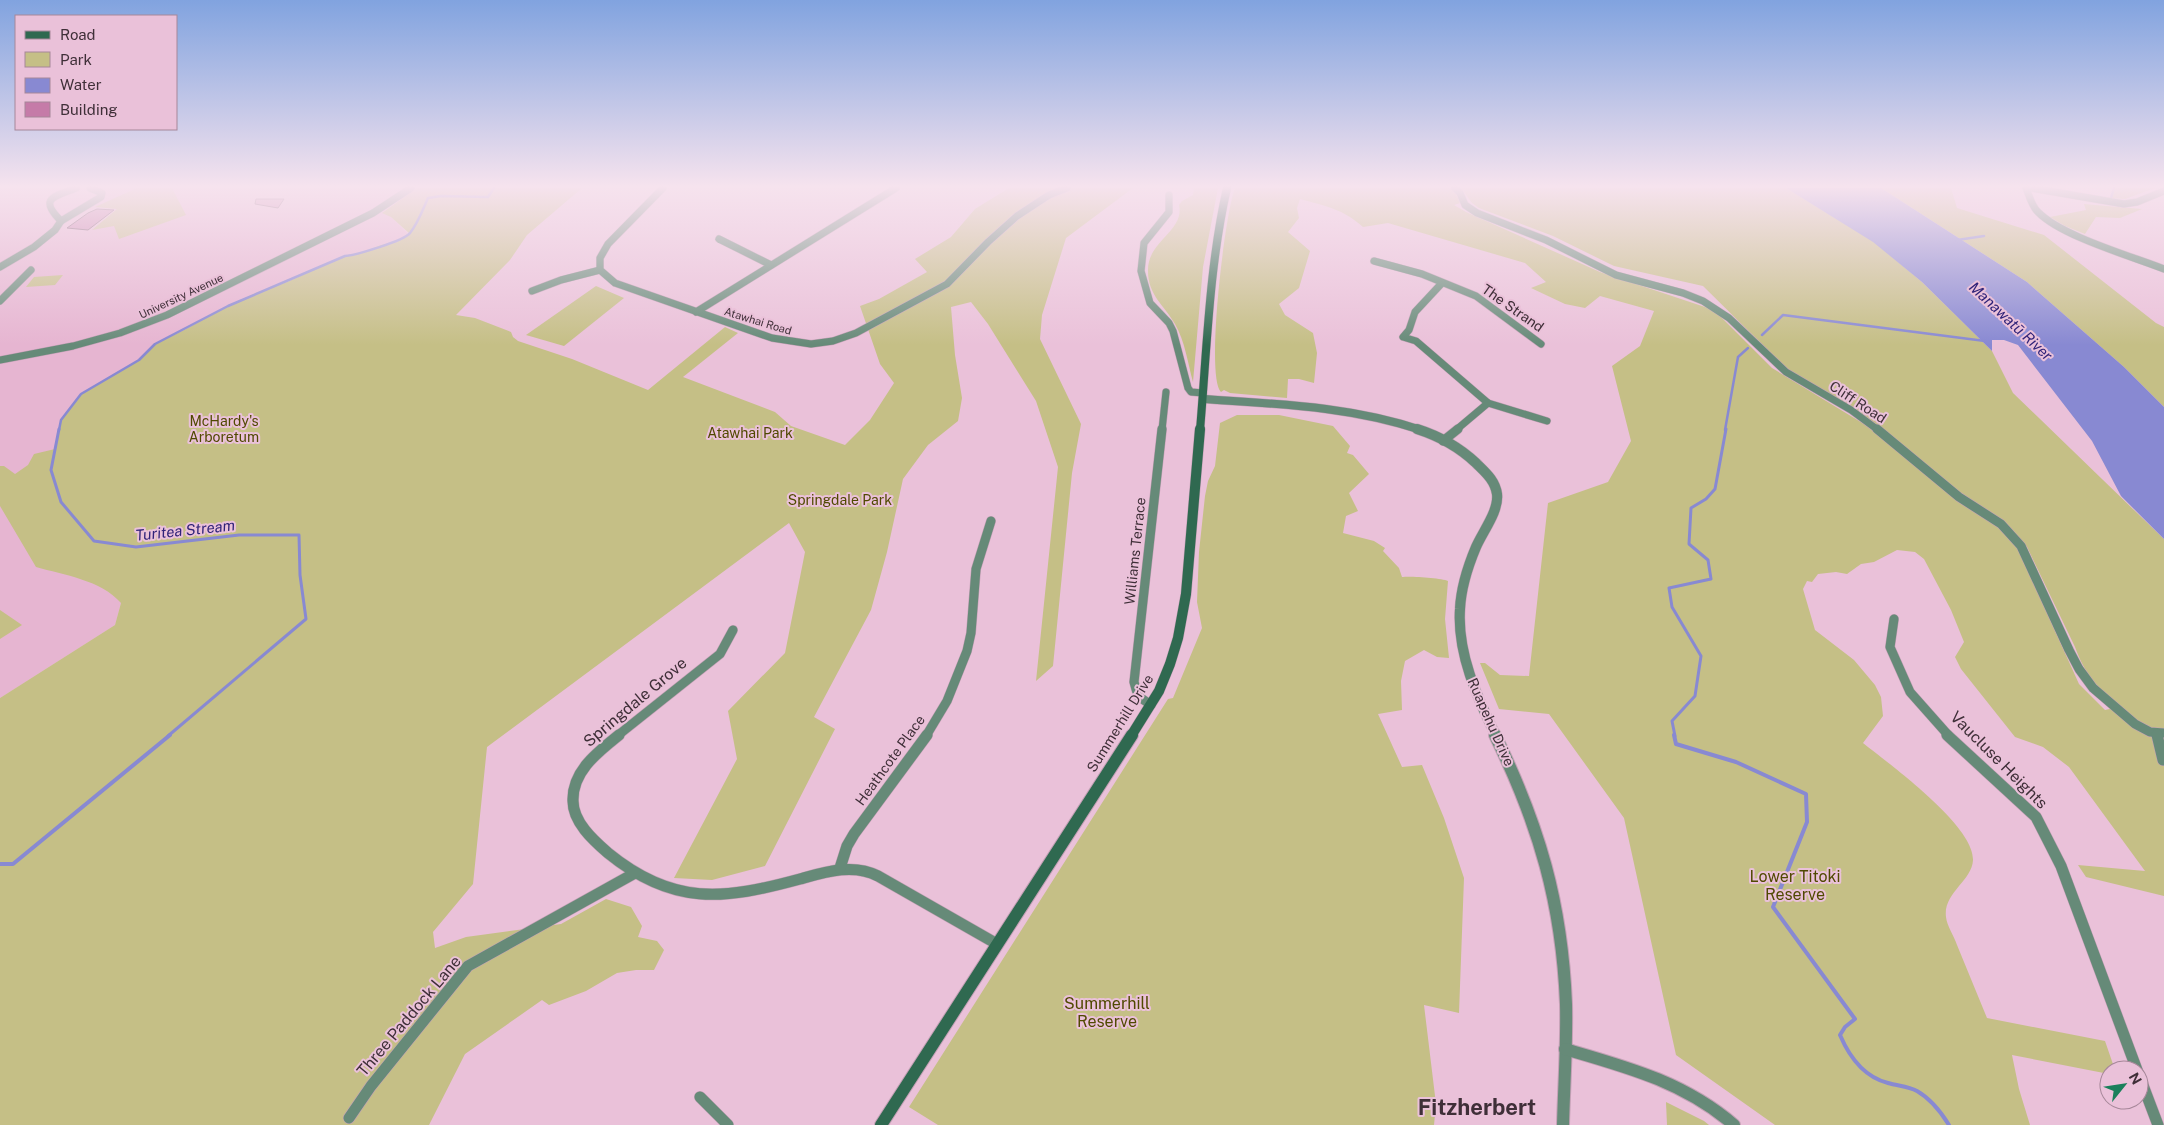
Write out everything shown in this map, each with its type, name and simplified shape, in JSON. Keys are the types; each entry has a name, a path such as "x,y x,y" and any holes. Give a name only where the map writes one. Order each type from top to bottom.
{"main road":[{"name":"Summerhill Drive","path":"881,1125 1151,705 1164,681 1179,642 1186,594 1217,240"}],"street":[{"path":"0,266 43,240"},
{"name":"University Avenue","path":"0,360 93,341 138,327 173,312 315,240"},
{"path":"532,291 561,280 600,270 600,258 611,240"},
{"path":"722,240 771,265"},
{"path":"696,312 809,240"},
{"name":"Atawhai Road","path":"600,270 615,283 696,312 781,341 811,344 841,339 947,284 990,240"},
{"path":"1146,240 1144,243 1141,271 1150,302 1173,330 1188,388 1191,392 1203,396"},
{"name":"Cliff Road","path":"1547,240 1607,271 1684,293 1717,309 1786,372 1851,410 1876,428 1960,497 2001,524 2021,546 2069,650 2079,669 2093,688 2135,724 2160,733"},
{"path":"2092,240 2164,268"},
{"name":"The Strand","path":"1374,261 1422,274 1476,296 1541,344"},
{"path":"0,301 31,270"},
{"path":"1442,283 1415,312 1403,337 1416,341 1488,403 1547,421"},
{"name":"Williams Terrace","path":"1151,705 1137,696 1134,691 1134,682 1166,392"},
{"name":"Ruapehu Drive","path":"1203,396 1359,412 1410,426 1443,440 1478,464 1495,487 1496,504 1472,554 1464,577 1459,605 1460,633 1468,673 1486,717 1512,769 1531,816 1549,872 1559,925 1565,987 1563,1125"},
{"path":"1443,440 1488,403"},
{"name":"Heathcote Place","path":"840,868 847,846 854,834 923,742 952,692 968,650 975,575 991,521"},
{"name":"Vaucluse Heights","path":"1894,619 1890,647 1910,692 1946,734 2036,817 2061,866 2133,1060"},
{"name":"Springdale Grove","path":"734,630 720,654 594,755 576,782 573,806 584,829 596,842 635,873 650,882 702,895 744,891 840,868 866,871 997,944"},
{"path":"2160,733 2163,760"},
{"name":"Three Paddock Lane","path":"349,1118 371,1086 468,966 635,873"},
{"path":"1565,1049 1641,1071 1665,1081 1692,1094 1734,1125"},
{"path":"700,1097 728,1125"},
{"path":"2149,1101 2158,1125"}],"shaded area":[{"path":"0,240 400,240 381,245 356,255 345,256 287,282 258,292 155,344 139,360 115,375 112,593 121,603 115,625 0,698"}],"green space":[{"path":"523,240 510,260 456,315 475,318 511,332 518,341 572,359 648,390 725,327 738,333 683,377 775,412 791,426 845,445 870,420 894,383 880,364 860,306 879,299 927,272 915,259 945,240 1065,240 1042,315 1040,339 1081,424 1072,473 1053,666 1036,681 1058,467 1036,401 988,324 971,302 951,307 955,355 962,398 958,421 928,445 903,479 887,552 871,610 814,717 835,729 765,866 712,880 674,878 737,759 728,711 785,653 805,552 789,523 487,747 473,884 433,932 435,948 466,937 561,924 606,899 631,907 642,926 638,937 657,941 664,950 654,970 617,973 586,991 549,1005 542,1000 465,1054 429,1125 0,1125 0,698 115,625 121,603 113,595 82,579 36,567 0,506 0,466 4,466 15,474 28,465 34,454 55,449 61,420 81,394 139,360 155,344 258,292 287,282 345,256 356,255 381,245 397,242"},
{"path":"1162,240 1208,240 1203,267 1193,382 1181,338 1171,317 1157,299 1149,279 1149,261"},
{"path":"1224,240 1298,240 1310,251 1299,288 1279,304 1285,315 1313,333 1317,353 1314,383 1299,379 1288,379 1287,398 1230,393 1224,390 1221,392 1217,380 1215,357 1218,294"},
{"name":"Lower Titoki Reserve","path":"1448,240 1530,240 1600,272 1714,310 1772,368 1864,424 1996,525 2018,549 2079,684 2105,710 2119,707 2098,687 2083,666 2027,547 2006,525 1953,487 1932,469 1797,376 1782,364 1703,286 1614,266 1562,240 1872,240 1922,282 1992,351 2013,393 2164,539 2164,896 2086,877 2078,865 2145,871 2069,767 2043,747 2015,737 1961,669 1955,657 1964,642 1951,610 1924,559 1915,552 1897,550 1874,562 1861,564 1847,574 1836,572 1818,574 1812,582 1807,581 1803,589 1815,630 1854,660 1875,685 1881,697 1883,716 1863,743 1928,796 1960,830 1970,846 1973,860 1971,867 1949,901 1946,917 1987,1018 2105,1041 2112,1060 2099,1060 2099,1072 2012,1055 2019,1089 2030,1125 1775,1125 1676,1055 1624,818 1549,714 1499,709 1480,663 1485,663 1500,675 1529,676 1548,503 1608,482 1631,441 1612,366 1640,346 1654,311 1600,296 1585,308 1565,304 1531,288 1546,282 1525,263"},
{"path":"1963,240 2051,240 2156,323 2164,327 2164,407 2124,367 2027,282"},
{"path":"63,275 55,285 26,287 34,277"},
{"path":"596,286 624,298 564,346 526,335"},
{"name":"Summerhill Reserve","path":"1237,415 1279,415 1333,426 1350,446 1347,453 1353,455 1369,474 1349,493 1358,511 1346,516 1343,533 1374,541 1385,548 1383,551 1399,568 1402,577 1448,581 1445,619 1449,658 1437,657 1424,650 1405,661 1401,681 1402,710 1378,714 1402,767 1422,765 1444,818 1464,878 1459,1013 1424,1005 1436,1104 1434,1125 938,1125 909,1107 1168,699 1173,698 1202,628 1197,602 1199,552 1205,496 1208,481 1215,466 1220,423"},
{"path":"0,610 22,625 0,639"},
{"path":"1666,1102 1704,1121 1709,1125 1667,1125"}],"water":[{"name":"Manawatū River","path":"1871,240 1963,240 2027,282 2124,367 2164,407 2164,539 2121,496 2092,441 2018,345 2004,340 1992,340 1992,351 1922,282"}],"waterway":[{"name":"Turitea Stream","path":"59,430 61,420 81,394 139,360 155,344 228,306 345,256 398,240"},
{"path":"1762,335 1783,315 1985,341"},
{"path":"1725,430 1738,357 1748,348"},
{"name":"Turitea Stream","path":"59,429 51,470 61,502 94,541 136,547 239,535 299,535 300,575 306,619 168,736"},
{"path":"1675,736 1672,721 1695,696 1701,656 1672,607 1669,588 1711,579 1708,560 1689,544 1691,508 1706,499 1715,489 1726,429"},
{"name":"Turitea Stream","path":"0,864 13,864 170,735"},
{"path":"1674,735 1676,744 1736,762 1806,794 1807,822 1773,907 1855,1019 1845,1027 1840,1035 1858,1065 1879,1080 1910,1088 1922,1094 1943,1115 1949,1125"}],"district":[{"name":"Fitzherbert","path":"1477,1107"}],"park label":[{"name":"McHardy's Arboretum","path":"224,430"},
{"name":"Atawhai Park","path":"750,433"},
{"name":"Springdale Park","path":"840,500"}]}
